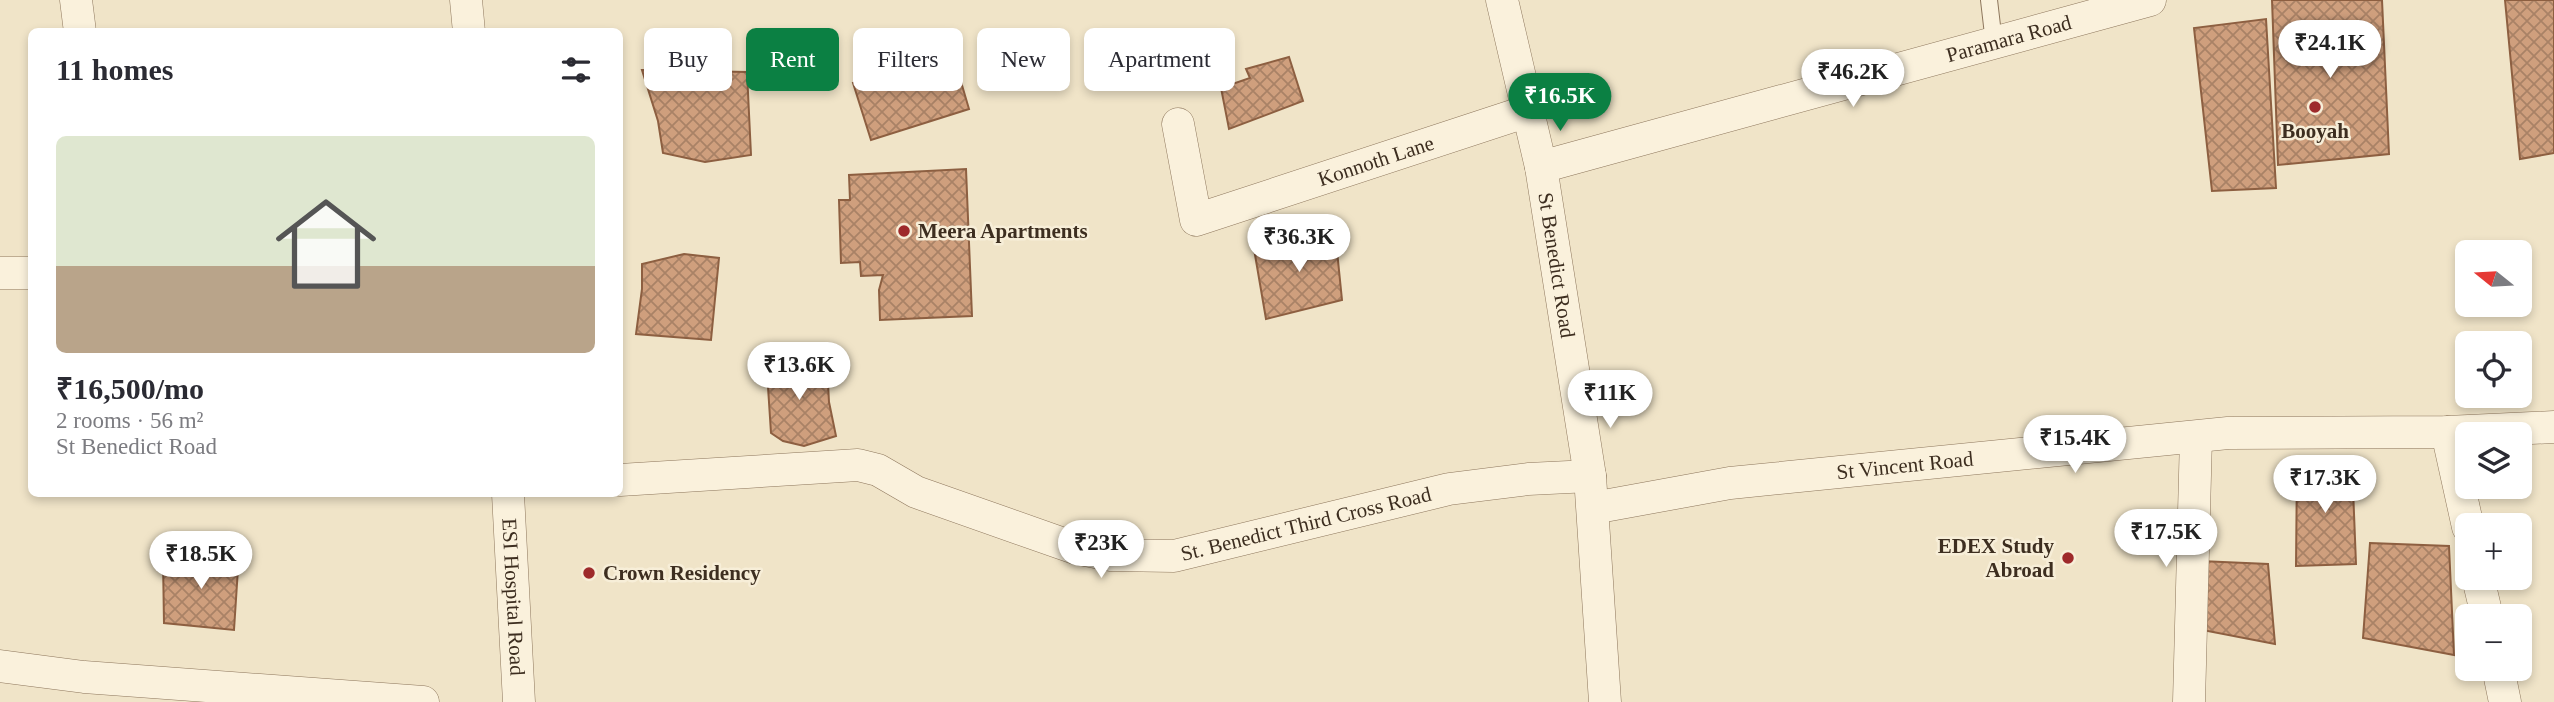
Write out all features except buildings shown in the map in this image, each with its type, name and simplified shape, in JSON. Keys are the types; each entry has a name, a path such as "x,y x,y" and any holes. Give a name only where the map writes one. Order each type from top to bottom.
{"street":[{"path":"76,0 80,28"},
{"path":"466,0 469,28"},
{"name":"St Benedict Road","path":"1502,0 1541,167 1590,476 1605,702"},
{"name":"Paramara Road","path":"1541,167 2150,0"},
{"name":"Konnoth Lane","path":"1178,124 1196,220 1528,111"},
{"path":"0,273 28,274"},
{"name":"St Vincent Road","path":"1593,508 1730,484 2228,433 2447,432 2554,427"},
{"path":"2447,432 2465,513"},
{"path":"2189,702 2196,437"},
{"name":"St. Benedict Third Cross Road","path":"623,480 858,465 878,470 916,492 1075,548 1111,555 1174,556 1449,489 1528,479 1590,476"},
{"name":"ESI Hospital Road","path":"508,497 519,702"},
{"path":"0,666 84,677 422,702"},
{"path":"2501,681 2505,702"}],"lane":[{"path":"1989,0 1994,43"}],"place":[{"name":"Booyah","path":"2315,107"},
{"name":"Meera Apartments","path":"904,231"},
{"name":"EDEX Study Abroad","path":"2068,558"},
{"name":"Crown Residency","path":"589,573"}]}
